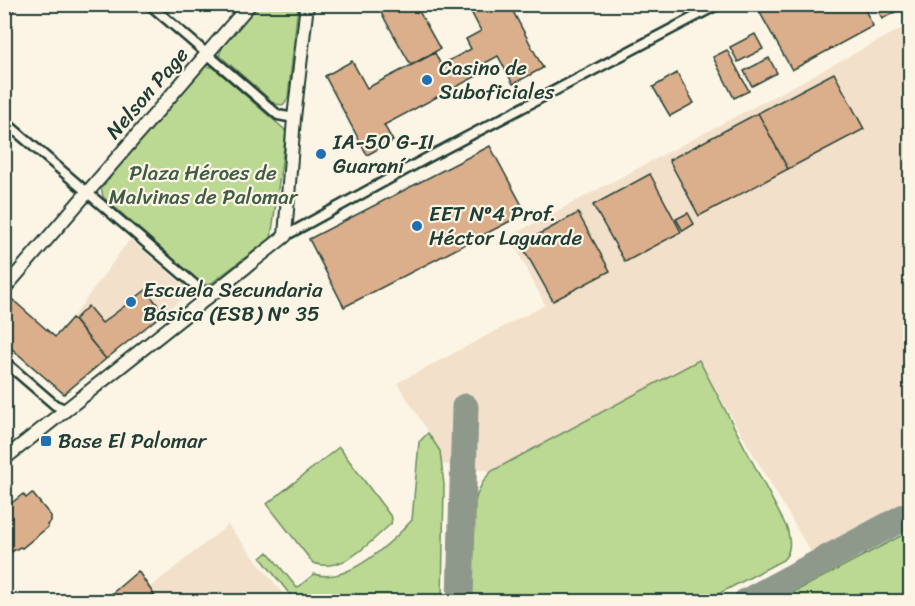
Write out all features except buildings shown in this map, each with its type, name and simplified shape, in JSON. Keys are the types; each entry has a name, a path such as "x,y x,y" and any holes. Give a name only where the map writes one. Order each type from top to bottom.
{"street":[{"path":"4,13 11,4"},
{"path":"148,4 278,115 294,118"},
{"name":"Nelson Page","path":"4,289 250,4"},
{"path":"285,236 294,118 307,4"},
{"path":"4,459 285,236 427,158 719,4"},
{"path":"4,121 209,297"},
{"path":"4,361 55,405 67,410"}],"shaded area":[{"path":"910,24 910,502 813,556 698,360 492,471 441,464 440,450 397,383 545,305 510,236"},
{"name":"Escuela Secundaria Básica (ESB) Nº 35","path":"130,239 191,292 106,359 72,318"},
{"path":"228,525 289,601 132,602"}],"green space":[{"name":"Plaza Héroes de Malvinas de Palomar","path":"257,5 298,5 288,98 283,105 275,104 219,55 223,46"},
{"name":"Plaza Héroes de Malvinas de Palomar","path":"205,66 213,67 286,133 271,238 209,285 202,284 103,197 101,187"},
{"path":"699,360 787,528 789,549 786,557 705,601 472,601 470,550 472,514 476,497 492,471"},
{"path":"428,433 440,451 444,485 442,601 295,601 261,558 268,552 297,588 314,574 327,576 340,574 380,551 412,520 419,442"},
{"path":"339,447 392,518 391,524 355,555 345,561 324,565 313,563 267,504"},
{"path":"910,531 910,601 777,601"}],"taxiway":[{"path":"460,602 465,407"},
{"path":"746,602 910,514"}],"place":[{"name":"Casino de Suboficiales","path":"427,80"},
{"name":"IA-50 G-II Guaraní","path":"321,154"},
{"name":"EET Nº4 Prof. Héctor Laguarde","path":"417,226"},
{"name":"Escuela Secundaria Básica (ESB) Nº 35","path":"131,302"},
{"name":"Base El Palomar","path":"46,441"}]}
